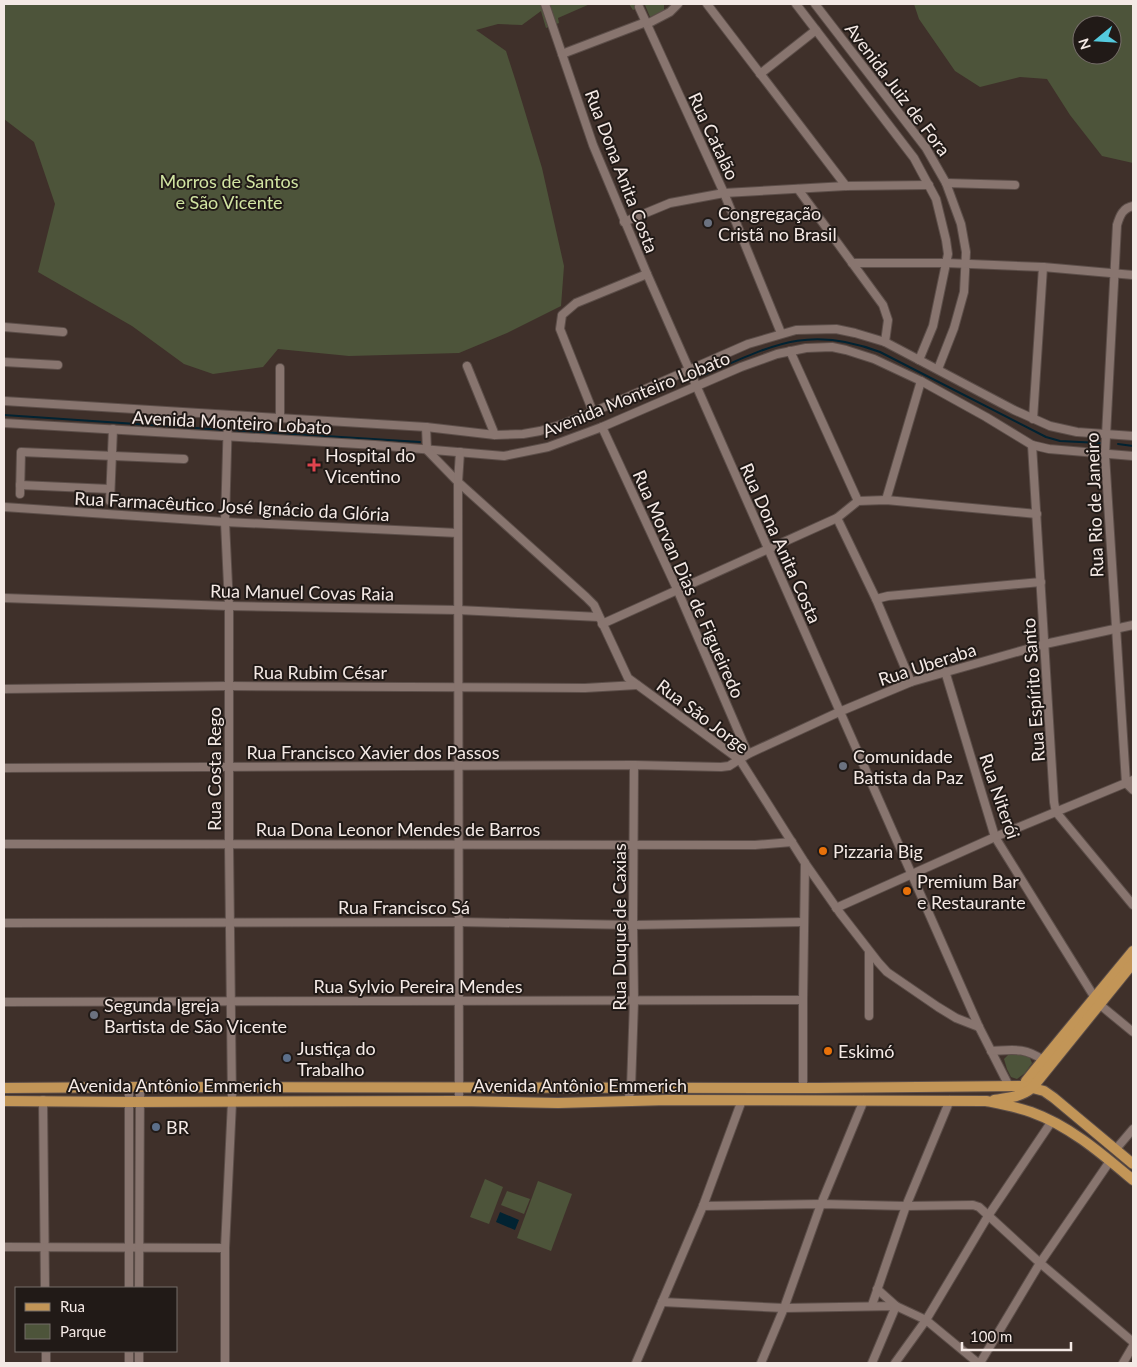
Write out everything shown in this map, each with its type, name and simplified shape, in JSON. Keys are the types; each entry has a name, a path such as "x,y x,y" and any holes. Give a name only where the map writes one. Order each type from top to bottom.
{"main road":[{"path":"1037,1074 1097,1001 1133,952"},
{"path":"986,1101 1011,1098 1028,1089 1043,1060 1133,963"},
{"path":"1037,1074 1044,1091"},
{"path":"1009,1086 1012,1092 1011,1098"},
{"name":"Avenida Antônio Emmerich","path":"4,1088 803,1088 1009,1086 1028,1089"},
{"path":"558,1088 558,1103"},
{"path":"1028,1089 1044,1091 1133,1164"},
{"path":"1028,1089 1032,1112"},
{"name":"Avenida Antônio Emmerich","path":"4,1101 459,1101 558,1103 742,1100 986,1101 1032,1112 1052,1121 1079,1137 1133,1180"}],"street":[{"name":"Rua Dona Anita Costa","path":"545,4 593,144 646,274 979,1026 1009,1086"},
{"path":"562,54 662,18 678,4"},
{"path":"707,4 846,186"},
{"name":"Avenida Juiz de Fora","path":"796,4 914,158 929,185 940,213 948,254 933,326 919,360"},
{"name":"Avenida Juiz de Fora","path":"815,4 926,148 946,183 961,224 966,264 964,292 961,309 938,369"},
{"name":"Rua Catalão","path":"639,7 724,192 781,333"},
{"path":"760,74 816,30"},
{"path":"946,183 1015,186"},
{"path":"624,222 670,203 724,192 846,186 929,185"},
{"path":"798,189 883,305 888,320 886,342"},
{"name":"Rua Rio de Janeiro","path":"1130,782 1115,630 1105,437 1117,225 1119,216 1124,210 1133,206"},
{"path":"852,262 1043,267 1133,275"},
{"path":"1033,419 1043,267"},
{"path":"594,412 560,329 562,314 576,303 646,274"},
{"path":"4,327 63,332"},
{"name":"Avenida Monteiro Lobato","path":"4,401 228,417 280,418 426,428 495,435 522,434 563,424 594,412 748,344 796,330 836,329 886,342 1033,419 1062,430 1105,437 1133,436"},
{"name":"Avenida Monteiro Lobato","path":"4,423 113,430 228,434 504,456 548,447 602,427 741,367 790,351 832,347 874,359 921,381 1032,445 1049,449 1105,452 1133,456"},
{"path":"790,351 858,501"},
{"path":"4,362 58,365"},
{"path":"467,366 495,435"},
{"path":"280,368 280,418"},
{"path":"886,500 921,381"},
{"name":"Rua Costa Rego","path":"225,1363 225,1248 232,1102 229,606 225,522 228,417"},
{"name":"Rua Morvan Dias de Figueiredo","path":"602,427 677,589 748,754"},
{"path":"426,428 427,449"},
{"path":"110,501 113,430"},
{"name":"Rua Espírito Santo","path":"1032,445 1056,812"},
{"name":"Rua São Jorge","path":"427,449 458,482 573,584 594,606 628,678 740,760 805,863 836,908 869,952 887,972 938,1008 956,1018 979,1026"},
{"path":"20,494 21,452 184,459"},
{"path":"459,1101 458,482 460,452"},
{"path":"20,485 110,489"},
{"path":"601,620 768,550 838,518 858,501 886,500 1037,514"},
{"name":"Rua Farmacêutico José Ignácio da Glória","path":"4,507 225,522 458,533"},
{"path":"838,518 876,599 911,682"},
{"path":"876,599 888,596 1041,582"},
{"name":"Rua Manuel Covas Raia","path":"4,598 229,606 458,610 601,620"},
{"name":"Rua Uberaba","path":"740,760 748,754 839,712 911,682 1045,644 1133,625"},
{"name":"Rua Niterói","path":"945,671 995,837 1097,1001 1133,1032"},
{"name":"Rua Rubim César","path":"4,689 228,686 585,688 637,685"},
{"name":"Rua Francisco Xavier dos Passos","path":"4,768 721,767 729,766 740,760"},
{"name":"Rua Duque de Caxias","path":"628,1101 631,1088 634,1001 634,766"},
{"path":"836,908 995,837 1130,782 1133,790"},
{"path":"1056,812 1133,905"},
{"name":"Rua Dona Leonor Mendes de Barros","path":"4,844 755,845 792,842"},
{"path":"803,1088 805,863"},
{"name":"Rua Francisco Sá","path":"4,923 459,922 633,926 804,922"},
{"path":"868,1016 869,952"},
{"name":"Rua Sylvio Pereira Mendes","path":"4,1002 803,1000"},
{"path":"991,1051 1021,1050 1030,1052 1043,1060"},
{"path":"129,1087 129,1287"},
{"path":"140,1087 140,1287"},
{"path":"43,1100 45,1287"},
{"path":"636,1363 703,1206 742,1100"},
{"path":"761,1363 784,1308 821,1204 864,1100"},
{"path":"872,1306 906,1206 950,1100"},
{"path":"895,1363 926,1320 988,1216 1052,1121"},
{"path":"1116,1149 1133,1128"},
{"path":"877,1289 896,1306 926,1320 979,1363 1040,1264 1110,1161"},
{"path":"703,1206 821,1204 973,1205 979,1207 1040,1264 1133,1342"},
{"path":"4,1247 225,1248"},
{"path":"662,1302 784,1308 896,1306"},
{"path":"872,1363 896,1306"},
{"path":"1123,1363 1133,1346"}],"green space":[{"name":"Morros de Santos e São Vicente","path":"4,4 590,4 558,18 559,23 546,28 541,11 522,25 498,24 476,30 506,51 516,82 542,168 564,266 561,306 507,333 459,353 349,356 278,349 263,367 213,374 184,364 132,326 38,272 55,204 34,142 4,119"},
{"path":"629,4 664,4 664,10 650,17 645,5 633,10"},
{"path":"914,4 1133,4 1133,163 1102,156 1070,115 1047,79 1020,77 980,87 955,71 919,19"},
{"path":"1019,1054 1029,1056 1032,1063 1025,1073 1017,1079 1011,1077 1004,1059 1008,1055"},
{"path":"485,1179 503,1187 489,1224 470,1217"},
{"path":"538,1181 572,1194 551,1251 517,1238"},
{"path":"507,1191 530,1199 524,1214 501,1205"}],"water":[{"path":"500,1212 519,1220 515,1230 496,1222"}],"waterway":[{"path":"706,374 750,355 790,342 810,339 855,344 880,352 1046,437 1060,441 1100,443"},
{"path":"4,415 225,430"},
{"path":"230,430 420,442"},
{"path":"1118,444 1133,446"}],"place":[{"name":"Congregação Cristã no Brasil","path":"708,223"},
{"name":"Hospital do Vicentino","path":"314,465"},
{"name":"Comunidade Batista da Paz","path":"843,766"},
{"name":"Pizzaria Big","path":"823,851"},
{"name":"Premium Bar e Restaurante","path":"907,891"},
{"name":"Segunda Igreja Bartista de São Vicente","path":"94,1015"},
{"name":"Eskimó","path":"828,1051"},
{"name":"Justiça do Trabalho","path":"287,1058"},
{"name":"BR","path":"156,1127"}]}
